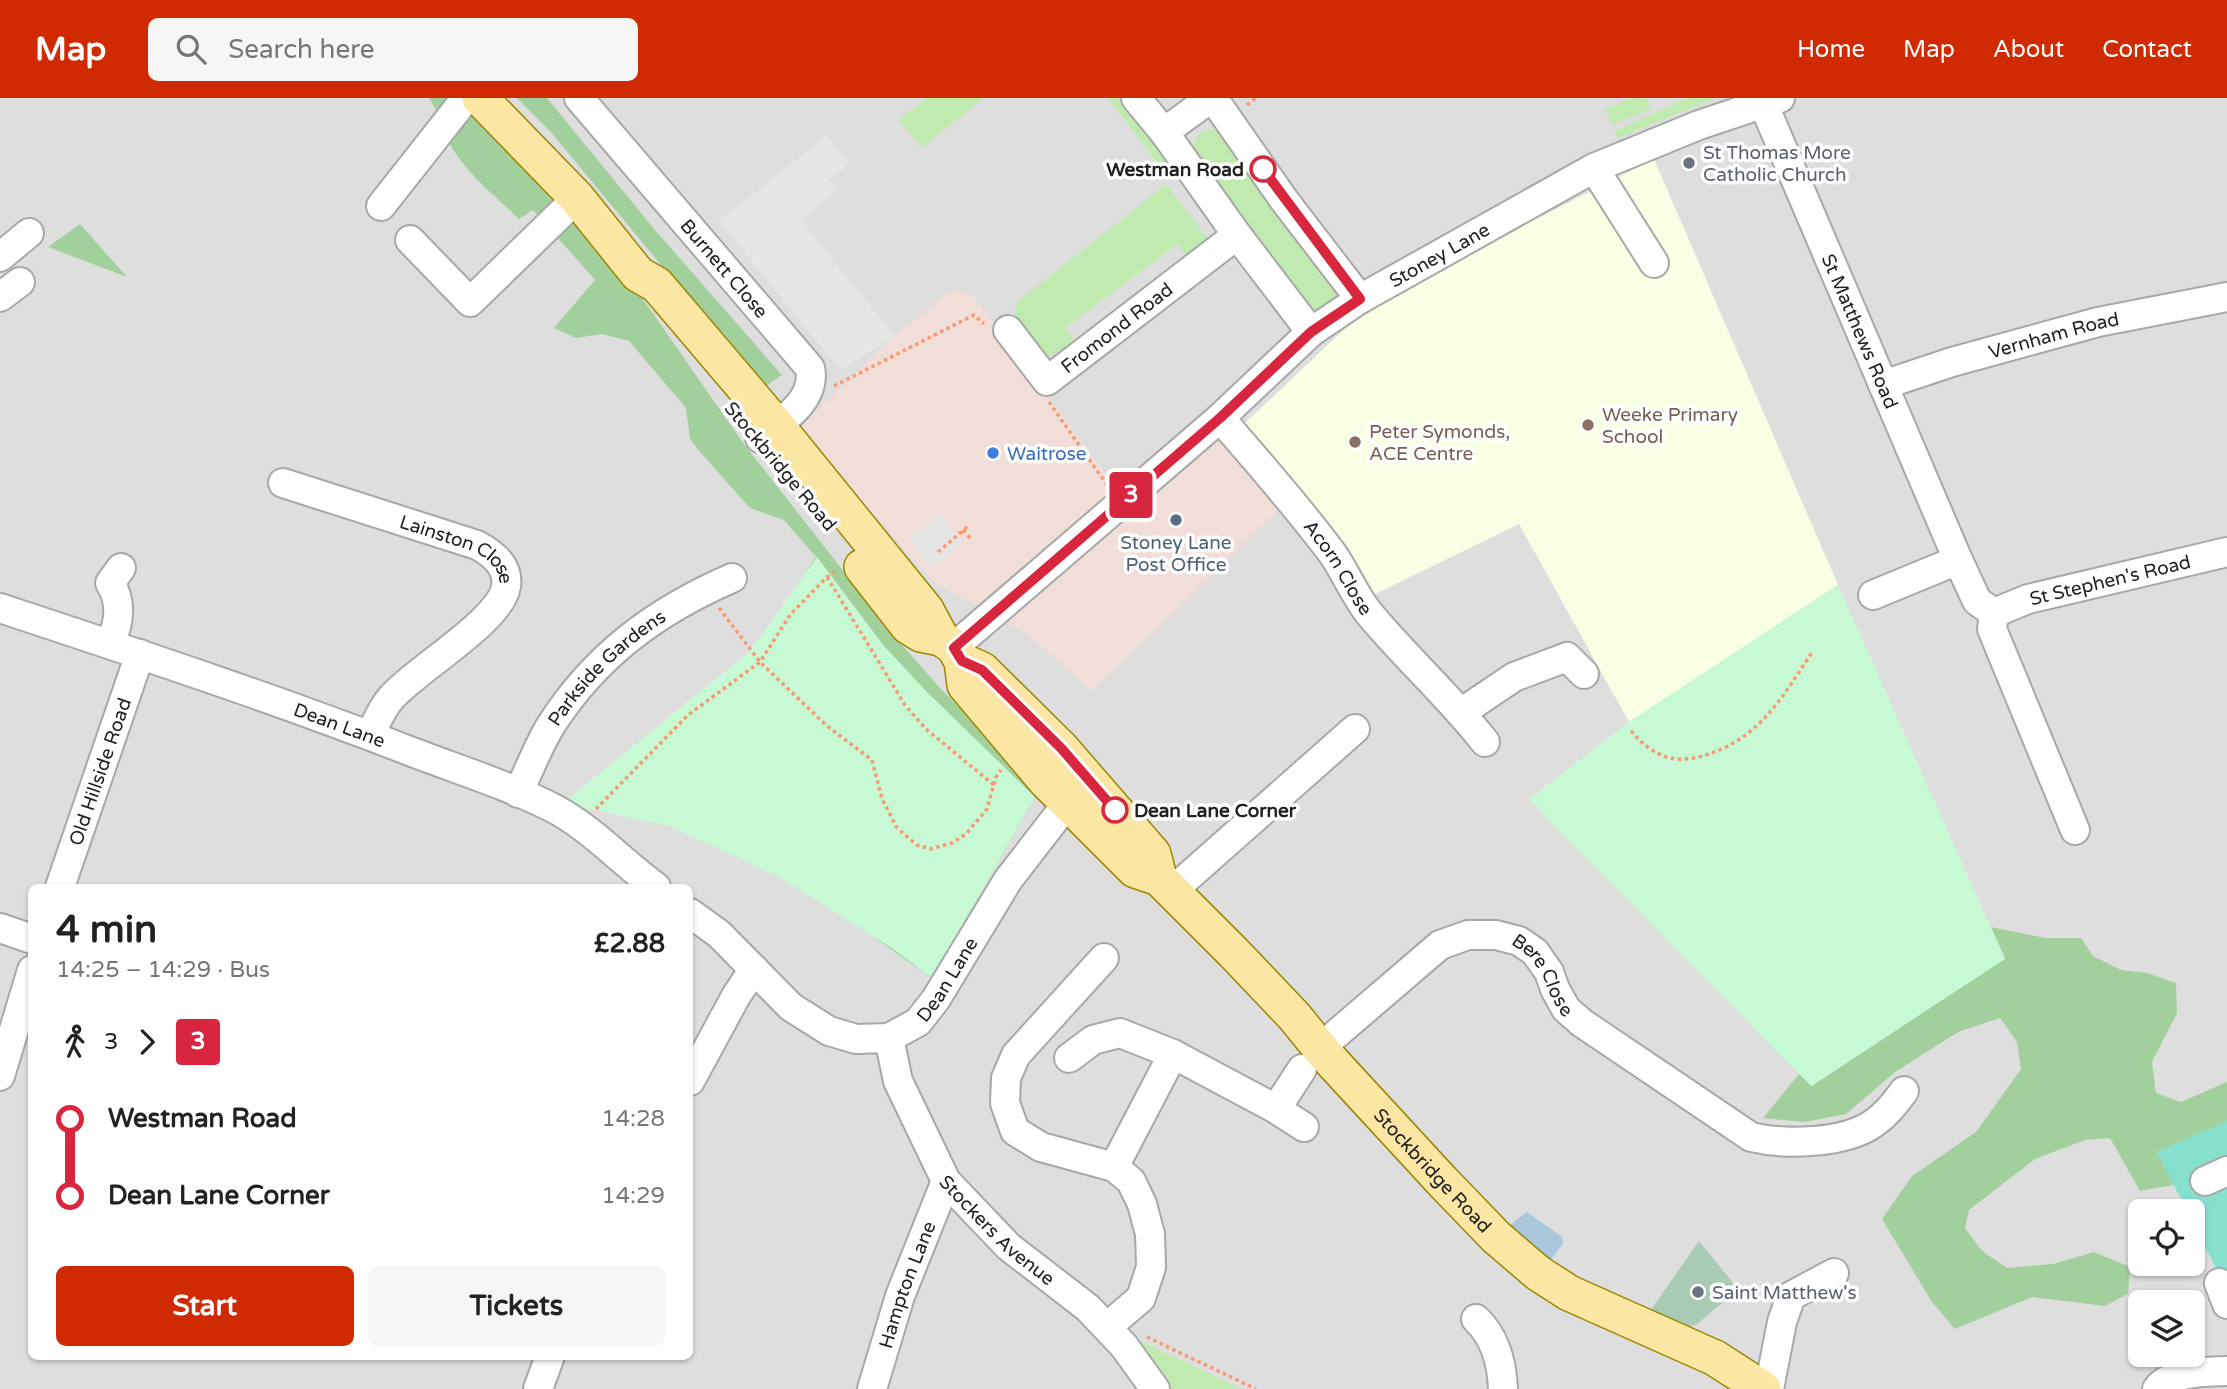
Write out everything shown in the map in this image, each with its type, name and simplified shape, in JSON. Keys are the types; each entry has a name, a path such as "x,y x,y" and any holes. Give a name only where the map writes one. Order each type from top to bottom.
{"main road":[{"name":"Stockbridge Road","path":"480,98 577,198 638,274 657,285 858,544 908,626 952,649 982,670 1061,748 1079,792 1153,854 1165,884 1294,1016 1311,1058 1496,1237 1538,1273 1569,1293 1715,1358 1766,1389"}],"street":[{"path":"381,206 466,98"},
{"name":"Burnett Close","path":"579,98 810,368 810,389 800,404 768,431"},
{"path":"1136,98 1311,332"},
{"path":"1164,132 1212,98 1284,200 1360,299"},
{"name":"Stoney Lane","path":"952,649 1220,418 1311,332 1360,299 1594,168 1699,125 1771,101"},
{"name":"St Matthews Road","path":"1771,101 1883,384 1958,560 1977,601 1994,613"},
{"path":"1594,168 1654,263"},
{"path":"411,240 470,302 577,198"},
{"path":"0,257 29,233"},
{"name":"Fromond Road","path":"1000,329 1047,381 1237,235"},
{"name":"Vernham Road","path":"1883,384 2098,322 2227,297"},
{"name":"Acorn Close","path":"1220,418 1276,467 1365,608 1396,645 1462,712 1485,742"},
{"name":"Lainston Close","path":"283,483 477,545 494,555 505,573 507,586 503,597 487,617 391,698 370,735"},
{"name":"St Stephen's Road","path":"1994,613 2028,599 2227,552"},
{"path":"1873,595 1958,560"},
{"path":"110,644 119,619 117,598 110,583 121,569"},
{"name":"Parkside Gardens","path":"518,793 549,728 576,688 606,657 647,622 732,578"},
{"name":"Dean Lane","path":"0,608 370,735 518,793 555,810 581,827 652,884"},
{"path":"1994,613 1992,629 2075,830"},
{"name":"Old Hillside Road","path":"61,884 140,654"},
{"path":"1462,712 1514,677 1567,657 1584,674"},
{"path":"1165,884 1355,729"},
{"name":"Dean Lane","path":"693,915 719,934 791,1007 828,1031 856,1039 889,1038 918,1022 936,999 1008,880 1079,792"},
{"path":"0,928 28,938"},
{"name":"Bere Close","path":"1276,1109 1311,1058 1440,945 1468,935 1496,936 1519,941 1535,952 1549,972 1566,1009 1582,1023 1751,1137 1772,1142 1850,1134 1881,1118 1904,1091"},
{"path":"1104,958 1016,1055 1006,1078 1006,1102 1015,1130 1041,1147 1114,1167 1131,1181 1142,1204 1150,1234 1151,1266 1141,1297 1107,1327"},
{"path":"693,1075 736,996 754,969"},
{"path":"1,1071 23,1027 28,995"},
{"path":"1069,1058 1093,1040 1120,1033 1173,1054 1304,1127"},
{"name":"Stockers Avenue","path":"889,1038 898,1081 946,1181 1009,1247 1088,1308 1131,1354 1155,1389"},
{"path":"1114,1167 1173,1054"},
{"name":"Hampton Lane","path":"872,1389 900,1296 946,1181"},
{"path":"1766,1389 1791,1296 1834,1273"},
{"path":"1476,1319 1495,1345 1503,1389"},
{"path":"538,1389 549,1360"},
{"path":"2157,1389 2162,1382 2176,1377 2227,1371"}],"path":[{"path":"832,387 974,315 1000,329"},
{"path":"1046,398 1121,504"},
{"path":"938,552 968,526"},
{"path":"963,530 971,539"},
{"path":"581,827 688,715 760,662 790,615 858,544"},
{"path":"827,577 905,705 926,729 994,785"},
{"path":"705,590 760,662 827,726 872,760 882,799 898,828 917,845 930,849 952,843 966,834 987,809 1003,767"},
{"path":"1631,731 1650,749 1670,758 1689,759 1715,751 1754,729 1773,708 1813,651"},
{"path":"1144,1336 1256,1389"}],"shaded area":[{"path":"0,98 2227,98 2227,1389 0,1389"},
{"path":"826,136 850,162 829,180 837,190 801,220 895,336 840,370 719,221"},
{"name":"Weeke Primary School","path":"1654,159 1838,585 1629,722 1519,524 1369,597 1244,424 1353,321 1507,234"},
{"path":"953,289 973,296 1123,497 1215,425 1284,505 1092,691 1023,631 934,582 796,430 895,336"},
{"path":"940,513 962,542 931,569 909,538"},
{"path":"2227,1121 2227,1290 2205,1247 2205,1199 2181,1199 2157,1152"},
{"path":"1527,1212 1562,1237 1563,1243 1549,1263 1505,1229"},
{"path":"1699,1241 1738,1289 1696,1325 1681,1328 1648,1314"}],"green space":[{"path":"429,98 465,98 631,282 741,440 894,636 941,689 1038,787 1035,797 932,978 875,938 807,570 816,557 784,520 750,508 701,453 690,439 686,408 629,341 602,334 576,338 554,328 595,280 533,210 519,219 472,174 449,143"},
{"path":"517,98 547,98 655,230 782,375 763,388 550,131"},
{"path":"926,98 984,98 922,148 899,120"},
{"path":"1108,98 1125,98 1175,164 1165,173"},
{"path":"1631,98 1646,98 1651,109 1612,125 1605,109"},
{"path":"1687,98 1716,98 1618,138 1614,131"},
{"path":"1208,129 1217,129 1342,298 1316,315 1203,172 1195,154 1194,142"},
{"path":"1166,184 1209,240 1188,259 1178,244 1065,328 1076,342 1047,357 1041,357 1013,323 1017,302"},
{"path":"80,224 127,277 48,247"},
{"path":"817,557 884,646 928,693 1035,797 932,978 893,949 781,878 669,826 563,803 749,652"},
{"path":"1838,585 2005,959 1811,1086 1529,799 1629,722"},
{"path":"1991,927 2045,938 2081,938 2093,956 2121,970 2147,973 2176,983 2177,1013 2152,1062 2156,1093 2181,1102 2227,1082 2227,1121 2157,1152 2174,1185 2140,1191 2110,1138 2085,1140 2035,1159 1969,1210 1965,1228 1982,1251 2007,1268 2053,1264 2094,1252 2128,1266 2128,1294 2105,1306 2032,1297 1955,1329 1932,1302 1882,1219 1912,1176 1976,1132 2021,1069 2017,1042 2000,1018 1958,1032 1895,1072 1846,1114 1804,1122 1763,1118 1799,1074 1812,1086 2005,958"},
{"path":"1127,1337 1141,1341 1241,1389 1160,1389"}],"bus line":[{"name":"3","path":"1115,810 1061,748 982,670 962,661 954,648 1220,418 1311,332 1360,299 1263,169"}],"place":[{"name":"St Thomas More Catholic Church","path":"1689,163"},
{"name":"Westman Road","path":"1263,169"},
{"name":"Weeke Primary School","path":"1588,425"},
{"name":"Peter Symonds, ACE Centre","path":"1355,442"},
{"name":"Waitrose","path":"993,453"},
{"name":"Stoney Lane Post Office","path":"1176,520"},
{"name":"Dean Lane Corner","path":"1115,810"},
{"name":"Saint Matthew's","path":"1698,1292"}]}
